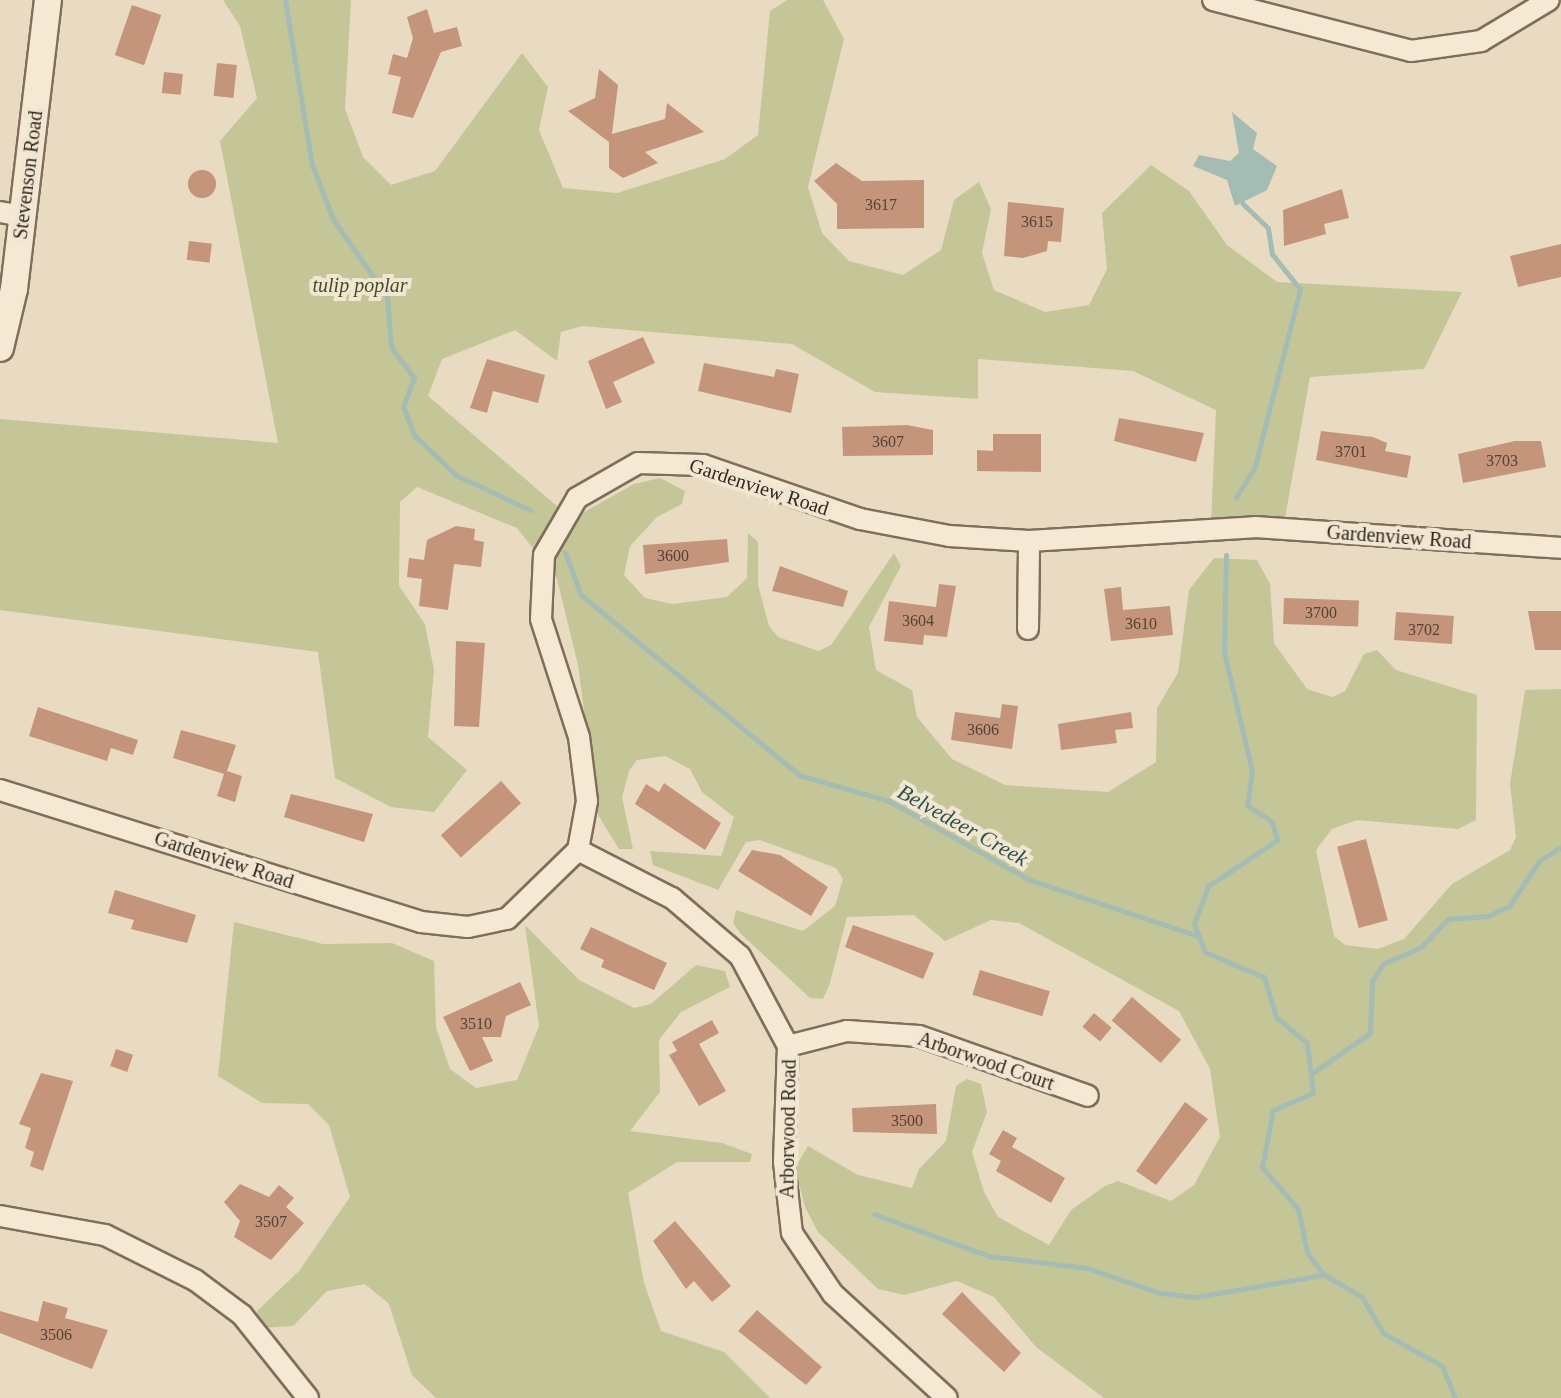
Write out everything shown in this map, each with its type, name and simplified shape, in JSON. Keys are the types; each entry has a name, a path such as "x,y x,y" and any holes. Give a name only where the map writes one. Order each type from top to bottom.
{"street":[{"name":"Stevenson Road","path":"0,348 11,214 48,0"},
{"path":"1213,0 1368,45 1422,51 1481,41 1549,0"},
{"name":"Gardenview Road","path":"0,790 447,927 507,919 578,850 586,770 541,619 539,579 560,520 596,484 638,463 703,465 860,519 949,536 1029,541 1242,527 1561,548"},
{"path":"1028,629 1029,541"},
{"name":"Arborwood Road","path":"578,850 672,898 712,928 740,956 788,1046 784,1162 792,1233 833,1294 947,1398"},
{"name":"Arborwood Court","path":"788,1046 847,1031 919,1036 1088,1096"},
{"path":"0,1216 105,1235 195,1280 242,1315 308,1398"}],"green space":[{"name":"tulip poplar","path":"223,0 351,0 345,109 363,157 391,185 435,171 522,53 548,87 539,130 563,188 617,193 725,159 758,135 770,11 787,0 823,0 844,39 808,187 822,233 849,261 903,275 941,250 954,200 979,182 991,209 982,253 994,290 1045,312 1089,305 1107,269 1102,213 1151,165 1189,191 1227,245 1277,282 1462,292 1424,369 1310,377 1283,529 1211,522 1216,410 1133,371 978,359 978,399 875,392 792,344 582,326 561,332 557,361 515,330 442,359 428,396 572,519 634,484 660,478 685,491 682,504 657,517 630,546 624,575 645,598 672,604 727,597 747,578 748,533 758,542 758,585 769,626 778,637 818,651 831,645 894,553 901,566 869,627 876,670 912,690 917,717 952,759 1005,785 1108,792 1156,762 1157,708 1178,673 1189,590 1214,558 1257,560 1270,584 1274,643 1307,689 1332,697 1345,691 1364,654 1377,650 1396,670 1477,695 1476,820 1458,829 1357,820 1332,829 1316,850 1334,936 1345,945 1378,949 1404,939 1452,884 1510,850 1516,837 1510,784 1525,690 1561,689 1561,1398 1104,1398 1036,1347 994,1297 957,1281 904,1295 878,1289 818,1232 805,1207 795,1168 808,1146 858,1175 912,1188 919,1169 946,1141 956,1086 967,1079 981,1084 987,1112 972,1152 984,1192 998,1217 1049,1245 1071,1210 1105,1186 1118,1181 1171,1201 1194,1185 1220,1137 1210,1069 1179,1011 1019,923 991,920 945,941 914,915 847,917 829,986 823,999 810,998 741,934 733,923 736,910 803,931 835,906 843,879 836,868 760,840 746,842 718,890 653,865 650,851 721,856 734,817 702,792 690,769 665,756 637,760 629,771 622,797 633,849 619,849 598,815 578,665 557,579 517,528 417,487 400,502 399,586 425,624 434,670 428,737 467,770 434,812 391,807 335,778 318,652 0,610 0,419 278,443 220,141 257,98 240,26"},
{"path":"234,922 323,944 392,943 434,961 436,1027 450,1069 476,1088 517,1080 539,1026 525,925 579,980 634,1008 651,1004 696,965 725,971 730,987 681,1012 659,1040 660,1092 630,1131 722,1143 752,1154 750,1162 677,1162 628,1193 644,1283 661,1331 724,1352 770,1398 436,1398 412,1375 389,1304 365,1284 327,1291 293,1326 262,1328 257,1311 299,1271 350,1197 329,1125 308,1104 262,1103 218,1076"}],"shaded area":[{"path":"1232,112 1257,133 1253,149 1277,166 1267,190 1235,206 1227,180 1193,166 1199,155 1230,161 1239,153"}],"building":[{"path":"132,5 161,15 144,65 115,55"},
{"path":"427,9 434,33 457,27 462,46 441,52 413,118 392,113 401,77 388,74 393,54 407,58 413,38 407,17"},
{"path":"217,63 237,65 233,98 214,96"},
{"path":"599,69 618,85 612,134 665,119 667,103 704,132 645,152 658,163 623,178 609,168 609,142 568,111 595,98"},
{"path":"164,72 183,74 181,95 162,93"},
{"path":"836,163 862,181 924,180 924,228 837,229 837,204 814,181"},
{"path":"202,170 212,174 216,184 212,194 202,198 192,194 188,184 192,174"},
{"path":"1342,189 1349,218 1324,224 1326,234 1284,246 1283,210"},
{"path":"1008,202 1064,208 1061,242 1048,241 1047,251 1023,258 1004,256"},
{"path":"189,241 212,244 210,263 187,260"},
{"path":"1561,244 1561,277 1518,287 1510,256"},
{"path":"643,337 655,363 613,382 622,402 606,409 588,361"},
{"path":"487,359 545,375 538,403 493,391 487,413 470,408"},
{"path":"704,363 774,377 776,369 799,374 791,413 698,391"},
{"path":"1119,418 1204,433 1196,462 1114,441"},
{"path":"907,425 933,430 933,455 843,456 842,427"},
{"path":"1321,431 1373,437 1387,443 1385,451 1411,456 1407,478 1316,460"},
{"path":"993,434 1041,434 1041,472 977,471 977,450 993,451"},
{"path":"1515,441 1541,441 1546,467 1463,483 1458,454"},
{"path":"456,526 475,529 474,540 484,542 481,567 454,564 448,610 419,606 422,579 407,577 409,558 424,560 427,540"},
{"path":"727,539 729,562 645,574 643,545"},
{"path":"780,566 848,591 843,607 772,591"},
{"path":"939,584 956,586 947,637 924,635 923,645 884,641 889,601 936,607"},
{"path":"1121,587 1123,610 1170,606 1173,635 1111,641 1104,589"},
{"path":"1284,598 1359,601 1358,627 1283,624"},
{"path":"1528,611 1561,611 1561,650 1535,650"},
{"path":"1396,612 1454,616 1452,644 1394,640"},
{"path":"456,641 485,643 479,727 454,726"},
{"path":"1002,704 1018,706 1012,749 951,740 955,712 1000,718"},
{"path":"38,707 138,740 133,755 111,748 107,761 29,736"},
{"path":"1131,712 1133,728 1115,730 1117,743 1061,750 1058,724"},
{"path":"181,730 236,745 227,771 242,776 235,802 217,796 224,774 173,758"},
{"path":"501,781 521,803 461,857 441,835"},
{"path":"664,783 721,823 705,850 635,804 646,784 659,792"},
{"path":"291,794 373,814 364,842 284,817"},
{"path":"1366,839 1388,920 1359,928 1337,847"},
{"path":"752,850 780,855 828,887 811,916 738,871"},
{"path":"115,890 196,915 187,943 131,929 134,920 108,913"},
{"path":"853,925 934,953 923,979 845,947"},
{"path":"591,927 667,963 654,990 601,967 604,960 580,949"},
{"path":"980,970 1050,991 1042,1016 972,995"},
{"path":"520,982 531,1005 506,1016 501,1037 482,1037 493,1061 470,1071 443,1017"},
{"path":"1132,997 1181,1040 1161,1063 1112,1020"},
{"path":"1094,1013 1112,1028 1100,1042 1082,1027"},
{"path":"712,1020 719,1033 699,1044 726,1091 699,1106 669,1055 677,1051 672,1042"},
{"path":"116,1049 133,1055 127,1072 110,1066"},
{"path":"41,1073 73,1081 43,1171 30,1166 34,1152 25,1148 31,1128 19,1124"},
{"path":"1185,1102 1208,1119 1156,1185 1136,1171"},
{"path":"936,1104 937,1134 853,1132 852,1108"},
{"path":"1003,1130 1017,1138 1012,1147 1065,1178 1051,1203 996,1171 1001,1161 989,1154"},
{"path":"240,1184 269,1197 279,1185 294,1198 286,1207 304,1223 271,1260 234,1237 240,1221 224,1202"},
{"path":"675,1221 731,1286 712,1302 694,1281 686,1289 653,1241"},
{"path":"962,1292 1021,1353 1004,1372 942,1314"},
{"path":"43,1301 68,1308 65,1318 108,1330 92,1369 0,1333 0,1311 38,1322"},
{"path":"757,1310 822,1367 806,1385 738,1331"}],"waterway":[{"name":"Belvedeer Creek","path":"285,0 312,165 333,219 387,297 391,347 414,378 403,407 415,436 456,475 530,510"},
{"path":"1236,497 1255,466 1300,289 1272,254 1268,228 1243,204"},
{"name":"Belvedeer Creek","path":"565,552 581,595 799,775 889,801 1030,880 1198,936"},
{"path":"1226,555 1224,652 1252,771 1247,805 1272,822 1277,840 1208,886 1194,924 1205,952 1264,977 1276,1017 1307,1043 1313,1093 1273,1110 1262,1167 1298,1209 1307,1252 1323,1274 1362,1297 1383,1333 1442,1366 1455,1398"},
{"path":"1314,1072 1370,1033 1372,981 1383,964 1421,947 1448,919 1488,916 1509,906 1539,861 1561,847"},
{"path":"874,1214 989,1256 1087,1268 1161,1293 1196,1297 1322,1275"}]}
